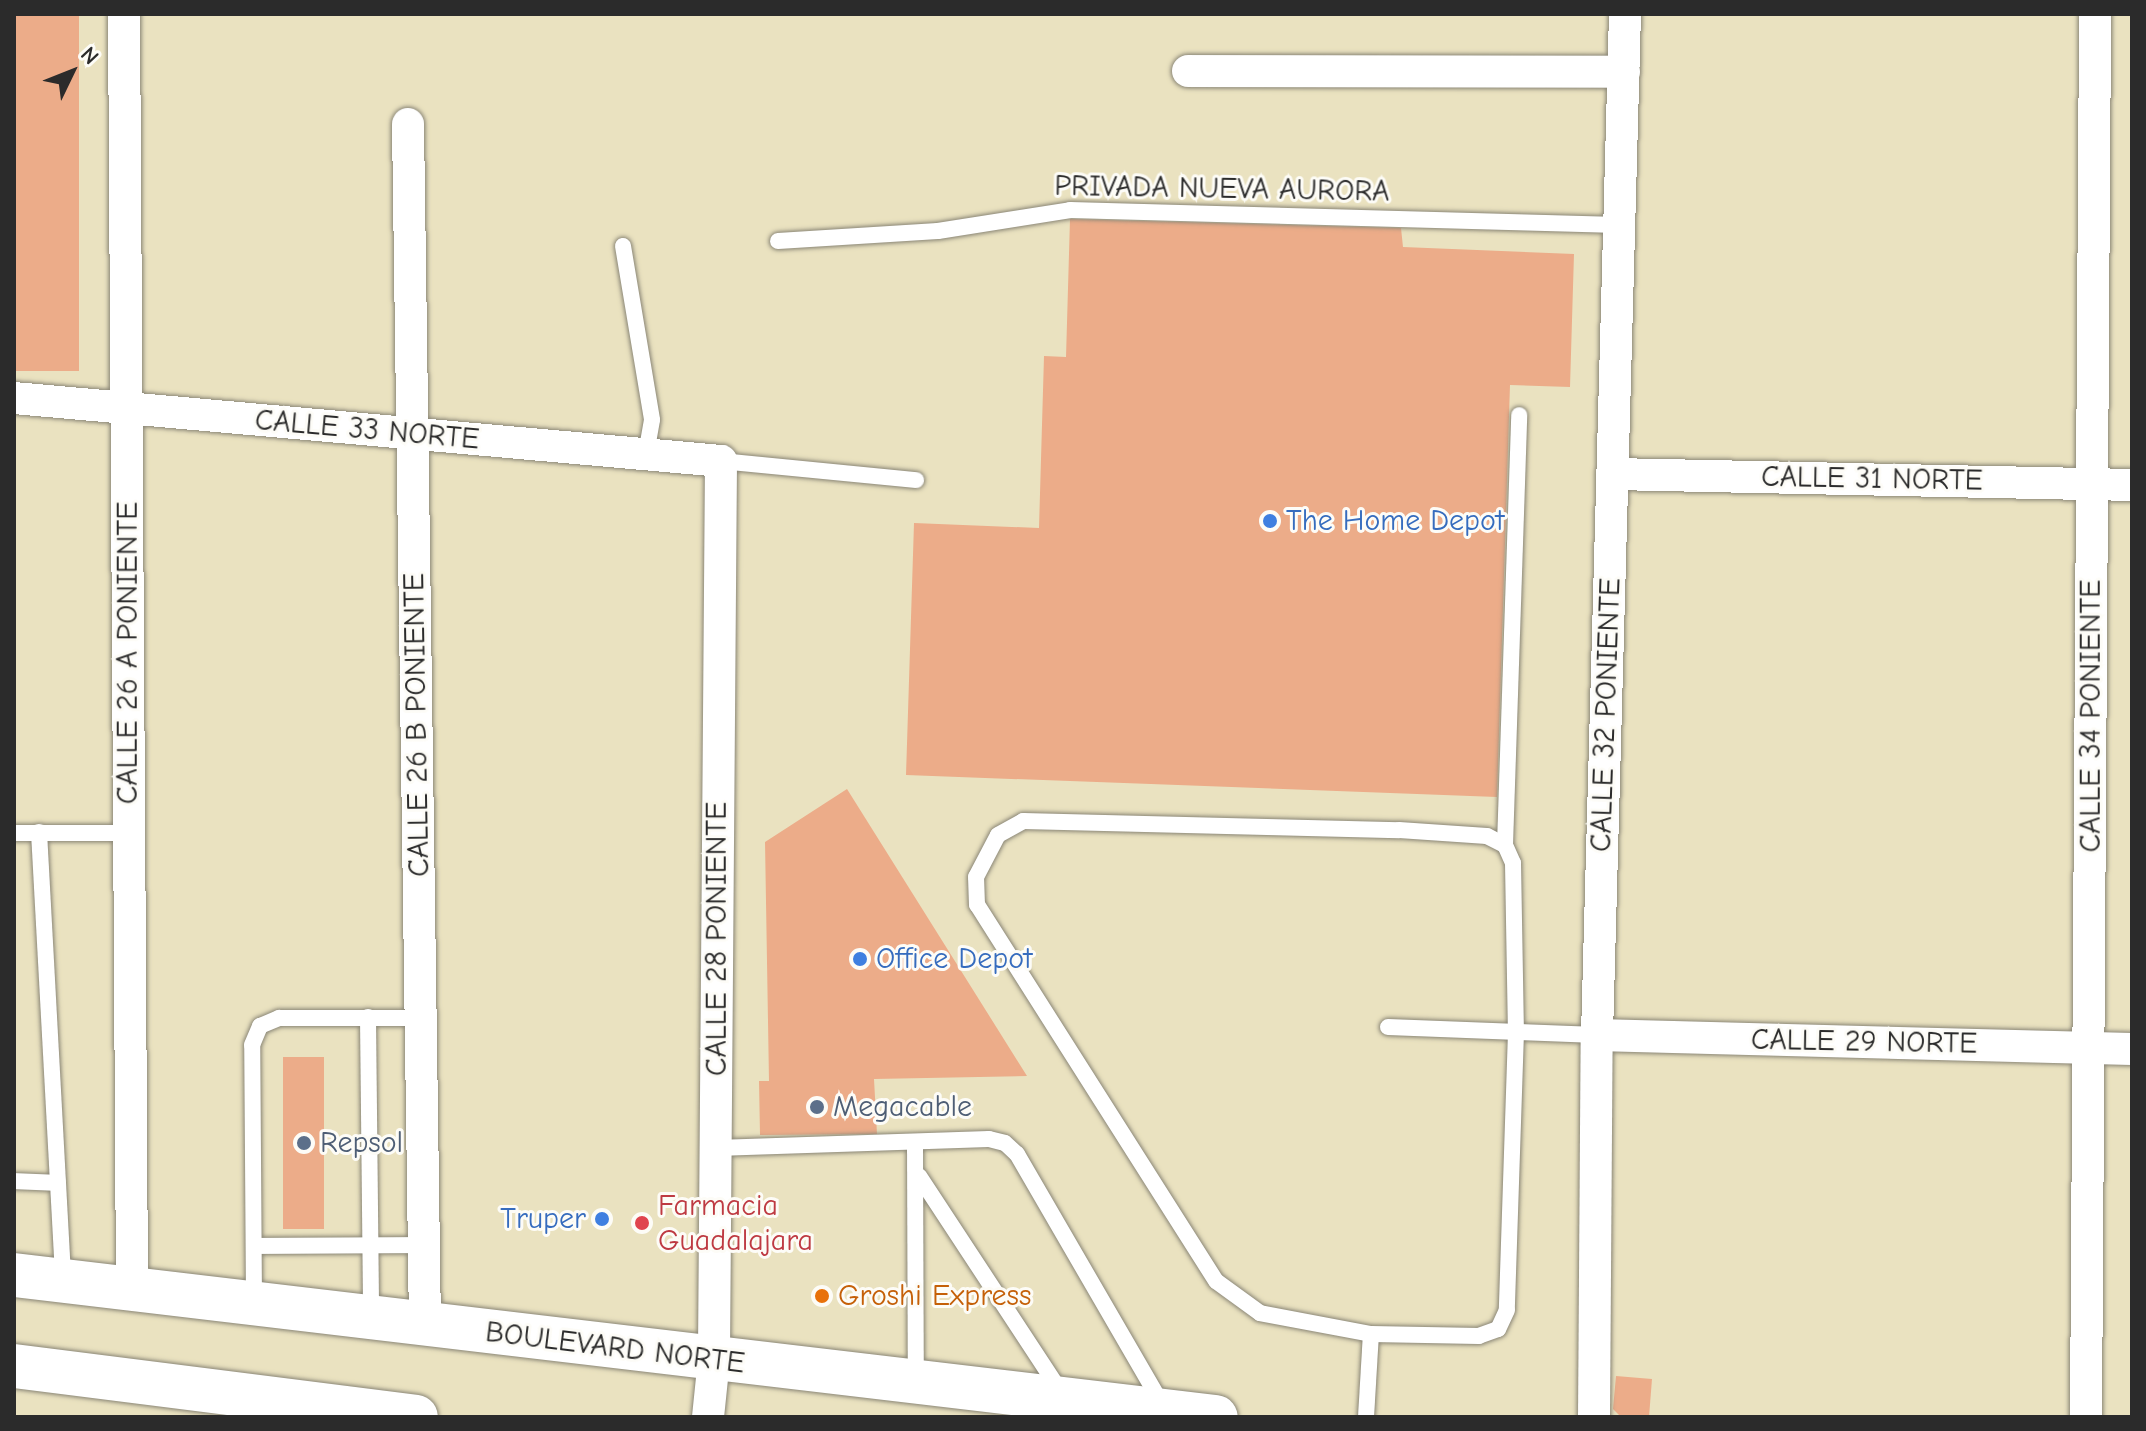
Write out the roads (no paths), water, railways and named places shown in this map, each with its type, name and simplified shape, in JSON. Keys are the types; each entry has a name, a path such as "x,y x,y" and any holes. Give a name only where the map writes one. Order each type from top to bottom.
{"main road":[{"name":"BOULEVARD NORTE","path":"14,1275 371,1320 1216,1417"},
{"path":"14,1366 416,1417"}],"street":[{"name":"CALLE 26 A PONIENTE","path":"124,14 132,1291"},
{"name":"CALLE 32 PONIENTE","path":"1594,1417 1597,1035 1625,14"},
{"name":"CALLE 34 PONIENTE","path":"2086,1417 2095,14"},
{"path":"1188,71 1624,72"},
{"name":"CALLE 26 B PONIENTE","path":"408,124 425,1325"},
{"name":"CALLE 33 NORTE","path":"14,398 721,461"},
{"name":"CALLE 28 PONIENTE","path":"708,1417 714,1359 721,461"},
{"name":"CALLE 31 NORTE","path":"1613,474 2132,485"},
{"name":"CALLE 29 NORTE","path":"1597,1035 2132,1049"}],"lane":[{"name":"PRIVADA NUEVA AURORA","path":"778,241 938,231 1070,210 1619,225"},
{"path":"623,246 652,420 646,454"},
{"path":"1505,845 1487,836 1399,830 1023,821 998,835 976,877 977,905 1216,1281 1260,1313 1371,1334 1479,1336 1498,1329 1507,1310 1516,1032 1513,863 1505,845 1519,415"},
{"path":"721,461 916,480"},
{"path":"39,832 63,1282"},
{"path":"14,833 129,833"},
{"path":"368,1017 371,1320"},
{"path":"254,1305 252,1045 260,1026 279,1018 421,1018"},
{"path":"1388,1027 1597,1035"},
{"path":"716,1148 915,1144 989,1139 1005,1143 1017,1154 1165,1411"},
{"path":"915,1144 919,1176 916,1383"},
{"path":"919,1176 1066,1400"},
{"path":"14,1181 58,1183"},
{"path":"254,1246 424,1245"},
{"path":"1366,1417 1371,1334"}],"place":[{"name":"The Home Depot","path":"1270,521"},
{"name":"Office Depot","path":"860,959"},
{"name":"Megacable","path":"817,1107"},
{"name":"Repsol","path":"304,1143"},
{"name":"Truper","path":"602,1219"},
{"name":"Farmacia Guadalajara","path":"642,1223"},
{"name":"Groshi Express","path":"822,1296"}]}
